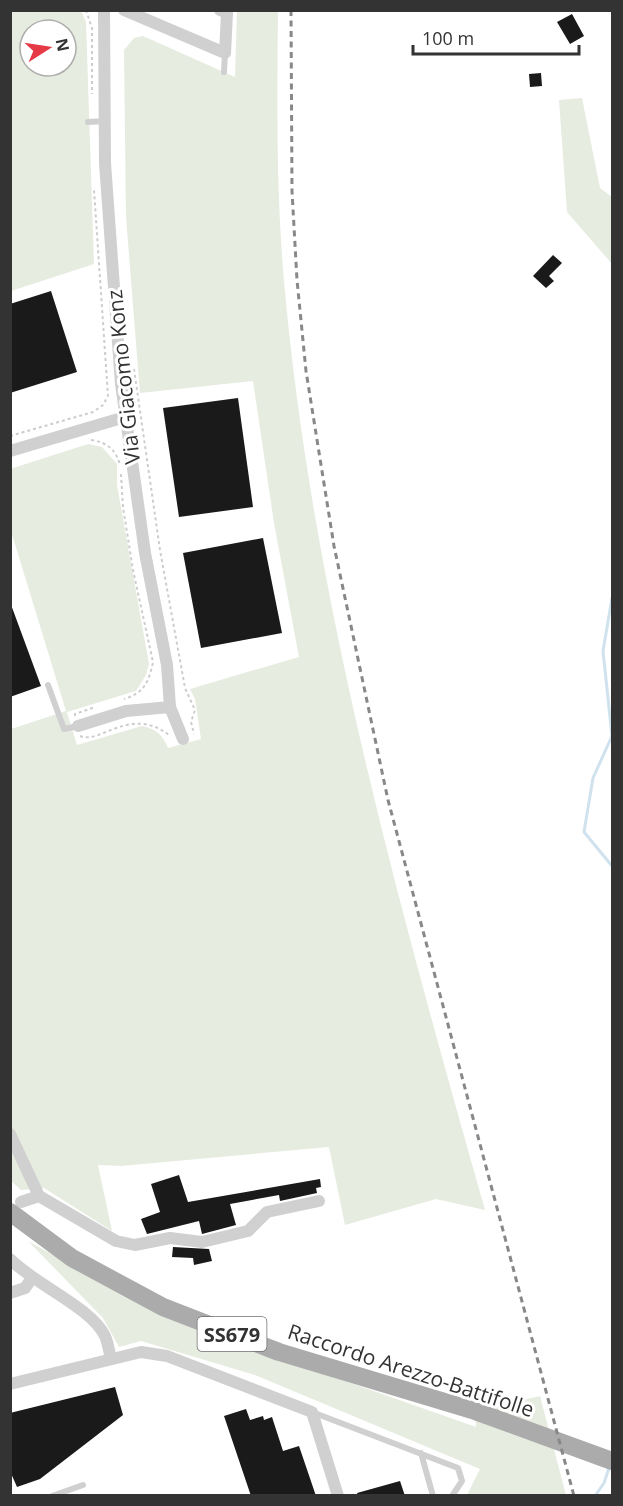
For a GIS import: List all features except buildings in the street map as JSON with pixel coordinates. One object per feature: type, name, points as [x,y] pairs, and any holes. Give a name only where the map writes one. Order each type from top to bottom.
[{"type":"main road","name":"Raccordo Arezzo-Battifolle","points":[[16,1207],[72,1258],[163,1307],[279,1352],[475,1411],[612,1461]]},
{"type":"street","name":"Via Giacomo Konz","points":[[104,10],[105,121],[112,282],[125,417],[145,553],[167,665],[170,707],[183,739]]},
{"type":"street","points":[[124,10],[225,53],[227,13],[221,11]]},
{"type":"street","points":[[10,451],[125,417]]},
{"type":"street","points":[[78,726],[126,711],[170,707]]},
{"type":"street","points":[[10,1134],[39,1196],[116,1241],[135,1245],[170,1238],[202,1242],[248,1231],[267,1212],[319,1201]]},
{"type":"street","points":[[16,1207],[39,1196]]},
{"type":"street","points":[[10,1259],[32,1278],[96,1323],[106,1338],[111,1359]]},
{"type":"street","points":[[10,1293],[25,1288],[32,1278]]},
{"type":"street","points":[[10,1384],[141,1352],[167,1356],[312,1412],[338,1496]]},
{"type":"lane","points":[[224,72],[225,53]]},
{"type":"lane","points":[[88,122],[105,121]]},
{"type":"lane","points":[[48,685],[64,729],[78,726]]},
{"type":"lane","points":[[312,1412],[458,1468],[462,1481],[452,1496]]},
{"type":"lane","points":[[421,1453],[433,1496]]},
{"type":"lane","points":[[52,1496],[82,1485]]},
{"type":"path","points":[[10,436],[93,412],[103,405],[108,396],[95,224]]},
{"type":"path","points":[[105,704],[75,714],[80,738],[137,722],[156,727],[169,735],[171,741],[195,736],[191,722],[195,710],[185,688],[160,550],[134,369]]},
{"type":"path","points":[[88,440],[104,444],[117,454],[133,570],[153,662],[150,678],[143,690],[115,701]]},
{"type":"shaded area","points":[[11,11],[81,11],[86,22],[94,264],[11,291]]},
{"type":"shaded area","points":[[237,11],[278,11],[281,247],[297,399],[315,517],[337,634],[391,866],[485,1210],[436,1199],[345,1225],[329,1147],[121,1166],[98,1165],[112,1231],[44,1188],[21,1190],[11,1181],[11,729],[66,711],[11,531],[10,469],[88,444],[102,447],[117,464],[117,485],[149,664],[146,675],[136,691],[67,712],[77,745],[142,726],[158,733],[168,748],[201,739],[195,699],[190,689],[299,657],[274,523],[253,381],[140,393],[126,217],[124,50],[134,38],[143,36],[235,77]]},
{"type":"shaded area","points":[[582,98],[600,188],[612,197],[612,264],[567,212],[559,100]]},
{"type":"shaded area","points":[[28,1241],[144,1306],[220,1337],[476,1427],[475,1411],[540,1396],[566,1495],[467,1495],[480,1469],[255,1375],[141,1341],[119,1347],[103,1318]]},
{"type":"waterway","points":[[612,598],[603,651],[612,736],[593,778],[584,832],[612,866]]},
{"type":"waterway","points":[[595,1496],[604,1483],[609,1468]]},
{"type":"railway","points":[[291,10],[292,191],[297,280],[306,371],[334,546],[388,800],[574,1496]]}]
